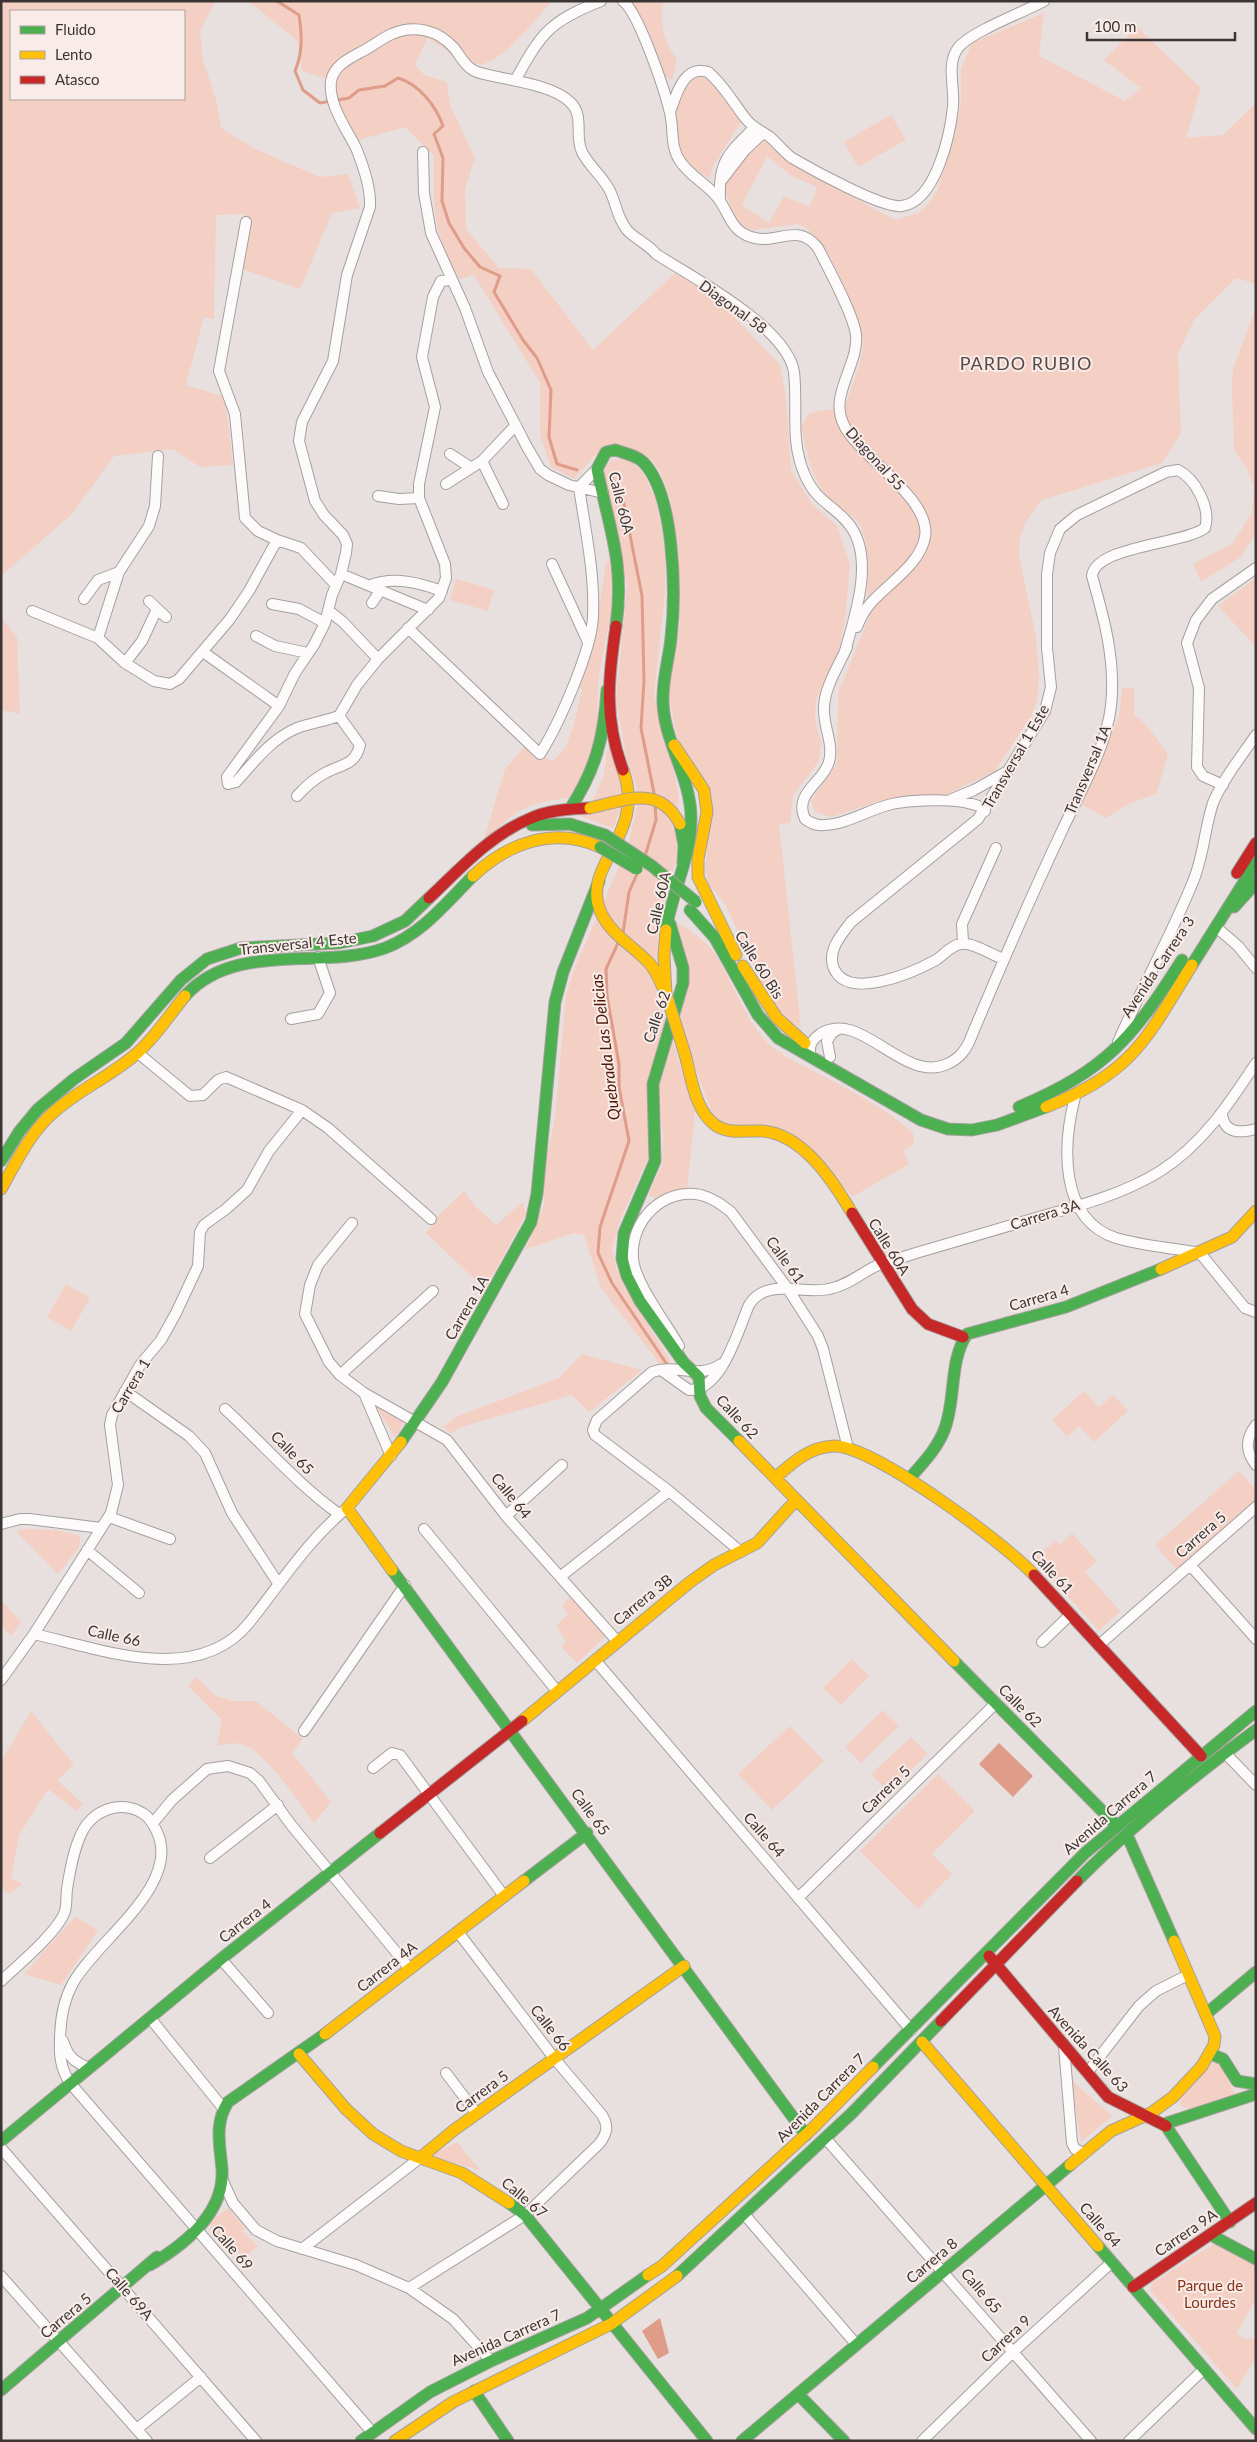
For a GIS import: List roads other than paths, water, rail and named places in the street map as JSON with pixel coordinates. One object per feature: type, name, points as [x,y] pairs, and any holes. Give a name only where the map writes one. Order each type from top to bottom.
[{"type":"street","points":[[516,79],[535,45],[550,27],[601,1]]},
{"type":"street","points":[[623,1],[632,13],[656,70],[670,112],[675,152],[678,159],[687,170],[720,200]]},
{"type":"street","points":[[670,112],[680,85],[690,74],[698,71],[708,72],[758,131],[770,137],[793,158],[865,195],[891,205],[912,204],[924,194],[934,178],[942,154],[953,109],[952,60],[958,48],[972,36],[1044,1]]},
{"type":"street","name":"Diagonal 58","points":[[341,574],[347,544],[343,535],[324,515],[315,501],[299,442],[302,422],[333,361],[347,275],[370,206],[370,196],[356,150],[336,108],[332,91],[333,74],[340,65],[391,34],[404,29],[418,28],[442,38],[452,46],[466,66],[474,71],[516,79],[570,101],[577,111],[582,151],[608,188],[617,216],[629,232],[649,245],[656,254],[713,290],[757,321],[771,334],[790,360],[794,381],[794,436],[804,474],[815,494],[848,523],[856,537],[861,590],[845,651]]},
{"type":"street","points":[[656,70],[666,82],[680,85]]},
{"type":"street","points":[[720,200],[721,181],[758,131]]},
{"type":"street","points":[[423,152],[422,172],[426,214],[451,280],[465,308],[488,372],[540,468],[548,475],[579,487],[602,493]]},
{"type":"street","name":"Diagonal 55","points":[[720,200],[733,226],[750,237],[769,239],[800,235],[813,242],[818,248],[856,334],[853,354],[840,398],[842,421],[854,440],[919,508],[926,527],[922,546],[916,556],[865,611],[845,651]]},
{"type":"street","points":[[246,222],[219,372],[235,414],[245,518],[258,531],[301,548],[335,584]]},
{"type":"street","points":[[428,610],[341,574],[335,584],[325,623],[295,673],[279,706],[227,777],[228,784],[236,782],[269,745],[280,737],[296,728],[339,716],[357,685],[378,659],[428,610],[439,598],[446,578],[445,564],[419,498],[419,484],[435,407],[422,357],[433,297],[441,281],[451,280]]},
{"type":"street","points":[[446,484],[482,461],[516,425]]},
{"type":"street","name":"Calle 60A","points":[[666,994],[664,958],[667,925],[691,830],[688,788],[664,714],[664,670],[671,640],[672,621],[668,526],[662,498],[654,478],[644,463],[633,456],[610,451],[602,458],[597,469],[616,548],[620,584],[607,690],[612,736],[628,785],[630,803],[624,828],[599,881],[597,904],[613,932],[650,964],[666,994],[707,1119],[718,1128],[726,1131],[769,1132],[779,1135],[799,1147],[832,1185],[904,1298],[920,1317],[938,1330],[963,1338]]},
{"type":"street","points":[[450,454],[470,467]]},
{"type":"street","points":[[98,638],[119,572],[149,526],[155,506],[158,456]]},
{"type":"street","points":[[482,461],[503,504]]},
{"type":"street","points":[[579,487],[597,469]]},
{"type":"street","name":"Transversal 1A","points":[[840,1029],[867,1038],[917,1066],[926,1068],[943,1065],[957,1058],[966,1049],[1003,960],[1093,763],[1110,718],[1112,694],[1110,647],[1092,576],[1093,570],[1098,563],[1134,549],[1201,531],[1206,523],[1205,508],[1190,478],[1178,470]]},
{"type":"street","name":"Transversal 1 Este","points":[[963,943],[925,966],[865,985],[852,983],[841,978],[833,966],[832,959],[836,944],[852,922],[978,819],[1042,717],[1050,698],[1047,574],[1050,553],[1060,529],[1077,515],[1166,472],[1178,470]]},
{"type":"street","points":[[408,628],[540,754],[573,685],[588,642],[593,618],[592,581],[579,487]]},
{"type":"street","points":[[378,496],[399,499],[419,498]]},
{"type":"street","points":[[32,611],[98,638],[125,663],[154,681],[170,684],[179,679],[230,619],[250,591],[277,540]]},
{"type":"street","points":[[552,564],[588,642]]},
{"type":"street","points":[[1223,785],[1203,776],[1197,767],[1199,688],[1187,643],[1196,620],[1212,599],[1256,568]]},
{"type":"street","points":[[84,599],[98,580],[119,572]]},
{"type":"street","points":[[372,603],[375,588],[381,581],[422,583],[442,591]]},
{"type":"street","points":[[150,601],[166,617]]},
{"type":"street","points":[[272,604],[299,609],[325,623]]},
{"type":"street","points":[[125,663],[142,642],[158,609]]},
{"type":"street","points":[[329,611],[343,622],[378,659]]},
{"type":"street","points":[[256,636],[275,646],[308,653]]},
{"type":"street","points":[[845,651],[824,700],[824,712],[830,743],[828,764],[807,791],[802,804],[803,814],[810,822],[822,826],[893,803],[946,801],[976,804],[984,811]]},
{"type":"street","points":[[202,652],[279,706]]},
{"type":"street","points":[[570,809],[588,782],[601,750],[607,690]]},
{"type":"street","points":[[297,796],[307,785],[326,772],[350,764],[358,754],[360,745],[339,716]]},
{"type":"street","points":[[1113,1053],[1150,971],[1173,930],[1199,867],[1214,803],[1223,785],[1256,736]]},
{"type":"street","points":[[674,745],[704,790],[707,812],[698,859],[698,877],[736,955]]},
{"type":"street","points":[[946,801],[968,793],[1008,771]]},
{"type":"street","points":[[494,842],[512,826],[528,819],[570,809],[590,808],[624,798],[645,797],[665,806],[680,824],[683,837],[683,863]]},
{"type":"street","name":"Calle 60 Bis","points":[[494,842],[520,829],[546,823],[582,826],[606,836],[652,866],[693,906],[736,955],[775,1018],[795,1037],[942,1120],[966,1122],[1007,1112]]},
{"type":"street","name":"Calle 60 Bis","points":[[508,849],[532,840],[555,836],[580,839],[600,847],[650,877],[693,906],[715,938],[758,1015],[778,1038],[812,1059],[941,1128],[964,1131],[994,1126],[1018,1118]]},
{"type":"street","name":"Transversal 4 Este","points":[[1,1161],[18,1131],[37,1108],[68,1083],[124,1045],[141,1028],[179,980],[196,966],[233,950],[345,942],[390,930],[405,921],[494,842]]},
{"type":"street","name":"Avenida Carrera 3","points":[[1007,1112],[1047,1095],[1076,1079],[1113,1053],[1153,1006],[1256,843]]},
{"type":"street","points":[[996,848],[962,924],[963,943],[1003,960]]},
{"type":"street","name":"Transversal 4 Este","points":[[1,1189],[32,1136],[48,1116],[138,1053],[179,1002],[210,975],[253,962],[374,951],[400,942],[423,926],[489,862],[508,849]]},
{"type":"street","name":"Avenida Carrera 3","points":[[1018,1118],[1075,1097],[1115,1071],[1140,1046],[1256,863]]},
{"type":"street","name":"Carrera 1A","points":[[189,1658],[217,1647],[238,1634],[248,1624],[278,1582],[319,1533],[343,1511],[391,1456],[447,1374],[511,1261],[531,1222],[537,1194],[555,1002],[563,972],[599,881]]},
{"type":"street","points":[[1256,883],[1216,927],[1238,946],[1256,968]]},
{"type":"street","points":[[633,951],[651,949],[660,939],[667,925]]},
{"type":"street","name":"Calle 62","points":[[667,925],[681,960],[684,983],[656,1070],[654,1101],[655,1161],[624,1232],[622,1258],[627,1276],[640,1301],[684,1364],[699,1377],[700,1396],[706,1408],[1116,1825]]},
{"type":"street","points":[[291,1019],[318,1014],[330,994],[318,957]]},
{"type":"street","points":[[795,1037],[810,1038],[828,1030],[840,1029]]},
{"type":"street","points":[[830,1057],[827,1041],[832,1033],[840,1029]]},
{"type":"street","points":[[812,1059],[810,1046],[818,1035]]},
{"type":"street","points":[[138,1053],[190,1096],[203,1095],[218,1080],[226,1077],[302,1110],[328,1128],[431,1219]]},
{"type":"street","name":"Carrera 3A","points":[[700,1388],[712,1382],[724,1362],[754,1298],[766,1290],[816,1291],[830,1289],[851,1281],[882,1263],[1079,1206],[1159,1172],[1183,1153],[1222,1115],[1256,1063]]},
{"type":"street","points":[[1075,1097],[1068,1130],[1066,1163],[1079,1206],[1097,1227],[1116,1238],[1200,1253],[1245,1308],[1254,1312]]},
{"type":"street","name":"Carrera 1","points":[[1,1680],[34,1634],[109,1517],[115,1504],[118,1484],[111,1420],[116,1406],[140,1365],[161,1340],[176,1313],[198,1266],[200,1232],[204,1225],[247,1190],[269,1151],[302,1110]]},
{"type":"street","points":[[1222,1115],[1223,1122],[1230,1130],[1236,1132],[1256,1129]]},
{"type":"street","name":"Calle 61","points":[[684,1364],[681,1350],[640,1280],[632,1258],[636,1234],[648,1212],[655,1204],[679,1196],[699,1195],[720,1203],[731,1212],[808,1320],[823,1350],[848,1448]]},
{"type":"street","name":"Carrera 4","points":[[963,1338],[972,1332],[1074,1304],[1200,1253],[1232,1237],[1256,1211]]},
{"type":"street","name":"Calle 64","points":[[352,1222],[318,1264],[310,1285],[305,1314],[329,1362],[340,1375],[364,1394],[416,1421],[447,1440],[506,1516],[617,1641]]},
{"type":"street","points":[[340,1375],[433,1291]]},
{"type":"street","points":[[909,1479],[931,1452],[945,1429],[952,1400],[959,1349],[963,1338]]},
{"type":"street","points":[[724,1362],[709,1371],[661,1370],[652,1372],[597,1420],[593,1430],[595,1435],[669,1491],[741,1552]]},
{"type":"street","points":[[661,1370],[689,1390],[700,1388]]},
{"type":"street","points":[[125,1391],[189,1436],[205,1453],[232,1513],[278,1582]]},
{"type":"street","name":"Calle 64","points":[[364,1394],[391,1456]]},
{"type":"street","name":"Calle 65","points":[[225,1409],[278,1458],[309,1492],[343,1511],[405,1585],[512,1729],[806,2135]]},
{"type":"street","points":[[1256,1425],[1248,1439],[1248,1452],[1256,1465]]},
{"type":"street","name":"Calle 61","points":[[775,1478],[794,1460],[806,1453],[832,1446],[848,1448],[909,1479],[969,1520],[1021,1560],[1201,1756]]},
{"type":"street","points":[[506,1516],[562,1464]]},
{"type":"street","points":[[560,1577],[669,1491]]},
{"type":"street","name":"Carrera 3B","points":[[512,1729],[704,1571],[741,1552],[764,1536],[796,1500]]},
{"type":"street","name":"Carrera 5","points":[[1100,1645],[1256,1507]]},
{"type":"street","points":[[109,1517],[170,1539]]},
{"type":"street","points":[[1,1524],[20,1519],[30,1519],[101,1528]]},
{"type":"street","points":[[424,1530],[557,1691]]},
{"type":"street","points":[[87,1550],[139,1593]]},
{"type":"street","points":[[1190,1565],[1256,1639]]},
{"type":"street","points":[[304,1732],[405,1585]]},
{"type":"street","points":[[1042,1642],[1071,1614]]},
{"type":"street","name":"Calle 66","points":[[34,1634],[155,1660],[189,1658]]},
{"type":"street","name":"Calle 64","points":[[595,1660],[911,2030]]},
{"type":"street","name":"Carrera 5","points":[[798,1898],[996,1703]]},
{"type":"street","name":"Avenida Carrera 7","points":[[361,2441],[430,2392],[600,2310],[676,2254],[806,2135],[1069,1868],[1116,1825],[1256,1712]]},
{"type":"street","name":"Carrera 4","points":[[1,2141],[221,1959],[512,1729]]},
{"type":"street","name":"Avenida Carrera 7","points":[[395,2441],[434,2413],[474,2391],[611,2324],[670,2282],[826,2139],[1084,1874],[1127,1835],[1225,1753],[1256,1730]]},
{"type":"street","points":[[373,1768],[389,1755],[398,1753],[504,1896]]},
{"type":"street","points":[[1225,1753],[1256,1786]]},
{"type":"street","points":[[1,1981],[48,1935],[64,1913],[67,1887],[80,1839],[92,1818],[108,1809],[120,1806],[133,1808],[144,1814],[153,1823],[172,1800],[207,1769],[228,1766],[250,1773],[260,1781],[330,1872],[410,1969]]},
{"type":"street","points":[[210,1858],[278,1805]]},
{"type":"street","name":"Calle 69","points":[[153,1823],[162,1845],[162,1862],[148,1892],[73,1982],[64,2003],[60,2030],[61,2064],[70,2084],[372,2432]]},
{"type":"street","name":"Carrera 4A","points":[[223,2108],[228,2102],[299,2054],[587,1833]]},
{"type":"street","points":[[1127,1835],[1206,2014],[1216,2042],[1211,2054],[1177,2094],[1147,2115]]},
{"type":"street","name":"Calle 66","points":[[458,1932],[554,2058],[606,2121],[607,2132],[599,2144],[525,2215]]},
{"type":"street","name":"Avenida Calle 63","points":[[986,1953],[1087,2073],[1115,2103],[1147,2115],[1164,2124],[1176,2138],[1230,2222]]},
{"type":"street","points":[[221,1959],[268,2013]]},
{"type":"street","name":"Carrera 5","points":[[302,2249],[477,2114],[684,1966]]},
{"type":"street","points":[[1206,2014],[1256,1972]]},
{"type":"street","points":[[1087,2073],[1139,2006],[1156,1991],[1188,1975]]},
{"type":"street","points":[[150,2018],[223,2108]]},
{"type":"street","points":[[60,2030],[69,2056],[74,2062],[90,2068]]},
{"type":"street","name":"Calle 64","points":[[922,2042],[1256,2429]]},
{"type":"street","points":[[1064,2046],[1072,2143],[1076,2149],[1084,2153]]},
{"type":"street","name":"Calle 67","points":[[299,2054],[340,2103],[366,2128],[388,2144],[476,2180],[525,2215],[707,2441]]},
{"type":"street","points":[[1211,2054],[1223,2058],[1237,2081],[1256,2084]]},
{"type":"street","points":[[446,2073],[477,2114]]},
{"type":"street","points":[[1177,2094],[1178,2105],[1181,2110],[1191,2114]]},
{"type":"street","points":[[1164,2124],[1256,2094]]},
{"type":"street","name":"Carrera 5","points":[[1,2390],[150,2265],[176,2238],[196,2228],[210,2213],[217,2201],[222,2180],[218,2131],[219,2117],[223,2108]]},
{"type":"street","name":"Carrera 8","points":[[742,2441],[1084,2153],[1118,2126],[1147,2115]]},
{"type":"street","name":"Calle 65","points":[[826,2139],[944,2271],[1091,2441]]},
{"type":"street","name":"Calle 69A","points":[[1,2148],[256,2441]]},
{"type":"street","points":[[222,2180],[232,2203],[256,2230],[266,2236],[302,2249],[370,2271],[409,2288],[453,2319],[491,2361]]},
{"type":"street","name":"Carrera 9A","points":[[1133,2287],[1256,2203]]},
{"type":"street","points":[[744,2214],[856,2344]]},
{"type":"street","points":[[409,2288],[525,2215]]},
{"type":"street","points":[[1211,2235],[1256,2259]]},
{"type":"street","name":"Carrera 9","points":[[922,2441],[1013,2352],[1112,2262]]},
{"type":"street","points":[[1,2276],[147,2441]]},
{"type":"street","points":[[1129,2441],[1204,2369]]},
{"type":"street","points":[[137,2429],[201,2377]]},
{"type":"street","points":[[474,2391],[508,2441]]},
{"type":"street","points":[[798,2394],[844,2441]]},
{"type":"waterway","name":"Quebrada Las Delicias","points":[[277,1],[299,15],[301,43],[295,71],[303,90],[320,103],[349,98],[359,90],[385,86],[398,78],[413,85],[420,91],[436,111],[443,126],[434,134],[443,158],[442,201],[449,223],[464,248],[480,267],[500,276],[494,292],[523,340],[537,358],[551,390],[549,437],[557,464],[577,470]]},
{"type":"waterway","name":"Quebrada Las Delicias","points":[[611,476],[622,494],[642,596],[644,681],[641,728],[654,793]]},
{"type":"waterway","name":"Quebrada Las Delicias","points":[[645,856],[656,820],[655,805]]},
{"type":"waterway","name":"Quebrada Las Delicias","points":[[623,933],[629,892],[637,874]]},
{"type":"waterway","name":"Quebrada Las Delicias","points":[[618,943],[606,969],[607,996],[619,1064],[619,1087],[629,1141],[600,1227],[598,1253],[612,1283],[668,1366]]},
{"type":"district","name":"PARDO RUBIO","points":[[1026,364]]},
{"type":"park label","name":"Parque de Lourdes","points":[[1210,2294]]}]
